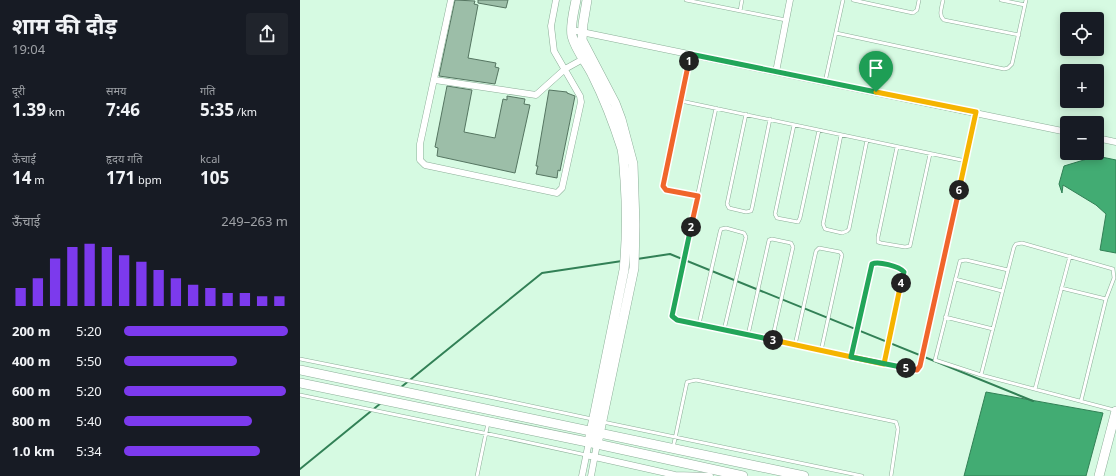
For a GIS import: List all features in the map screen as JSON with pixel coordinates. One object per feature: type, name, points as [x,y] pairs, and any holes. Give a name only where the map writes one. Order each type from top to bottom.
[{"type":"street","points":[[451,0],[420,144],[419,157],[422,163],[425,165],[557,193],[562,188],[581,102],[580,96],[556,55],[554,48],[551,26],[556,0]]},
{"type":"street","points":[[576,0],[572,30],[577,48],[604,99],[622,151],[629,260]]},
{"type":"street","points":[[587,0],[582,32],[584,44],[618,109],[633,164],[635,225],[593,443],[594,457],[590,476]]},
{"type":"street","points":[[776,72],[790,0]]},
{"type":"street","points":[[572,30],[1060,130]]},
{"type":"street","points":[[435,80],[536,95],[565,70],[583,60]]},
{"type":"street","points":[[1104,139],[1116,142]]},
{"type":"street","points":[[300,370],[804,476]]},
{"type":"street","points":[[300,383],[593,443],[743,476]]},
{"type":"street","points":[[1099,476],[1116,411]]},
{"type":"street","points":[[582,476],[586,455],[593,443]]},
{"type":"street","points":[[586,455],[676,475],[710,476]]},
{"type":"lane","points":[[686,0],[786,20]]},
{"type":"lane","points":[[740,11],[742,0]]},
{"type":"lane","points":[[825,82],[843,0]]},
{"type":"lane","points":[[853,0],[913,13],[917,10],[919,0]]},
{"type":"lane","points":[[943,0],[940,16],[944,20],[1019,35]]},
{"type":"lane","points":[[1001,0],[1025,5]]},
{"type":"lane","points":[[836,33],[1004,69],[1008,68],[1012,64],[1026,0]]},
{"type":"lane","points":[[690,54],[663,186],[666,190],[698,196]]},
{"type":"lane","points":[[681,101],[966,161]]},
{"type":"lane","points":[[716,108],[672,316],[677,320],[914,370],[920,366],[976,112]]},
{"type":"lane","points":[[746,114],[727,204],[729,208],[746,212],[749,212],[752,208],[770,120]]},
{"type":"lane","points":[[794,125],[775,214],[777,218],[795,222],[798,222],[800,218],[818,130]]},
{"type":"lane","points":[[842,135],[823,224],[825,229],[846,232],[849,229],[867,140]]},
{"type":"lane","points":[[897,147],[878,237],[878,242],[881,243],[905,247],[910,246],[930,154]]},
{"type":"lane","points":[[699,324],[720,232],[721,229],[726,228],[742,232],[746,237],[724,330]]},
{"type":"lane","points":[[748,335],[769,240],[772,239],[791,243],[793,247],[772,340]]},
{"type":"lane","points":[[981,375],[1014,247],[1019,243],[1070,256],[1113,269],[1114,278],[1106,299],[1081,401]]},
{"type":"lane","points":[[795,345],[816,251],[819,248],[840,252],[842,255],[821,350]]},
{"type":"lane","points":[[1034,389],[1070,256]]},
{"type":"lane","points":[[1008,270],[963,260],[959,263],[935,360],[981,375],[1116,411]]},
{"type":"lane","points":[[851,357],[870,267],[874,263],[877,263],[900,268],[904,272],[884,364]]},
{"type":"lane","points":[[955,279],[1002,291]]},
{"type":"lane","points":[[1061,288],[1106,299]]},
{"type":"lane","points":[[945,317],[992,329]]},
{"type":"lane","points":[[300,358],[862,476]]},
{"type":"lane","points":[[673,448],[687,382],[696,380],[896,422],[898,429],[891,476]]},
{"type":"lane","points":[[300,396],[486,433],[586,455]]},
{"type":"lane","points":[[477,476],[488,422]]},
{"type":"shaded area","points":[[1104,157],[1116,160],[1116,253],[1100,250],[1106,214],[1096,205],[1063,185],[1062,193],[1059,184],[1064,166],[1084,160],[1104,160]]},
{"type":"shaded area","points":[[986,392],[1103,413],[1086,476],[964,476]]},
{"type":"building","points":[[455,0],[475,1],[474,4],[478,5],[468,58],[496,63],[495,67],[499,68],[495,84],[439,76]]},
{"type":"building","points":[[478,0],[508,0],[506,8],[478,3]]},
{"type":"building","points":[[447,86],[472,90],[464,132],[495,138],[503,99],[507,100],[507,96],[525,99],[524,104],[530,105],[515,173],[437,156],[438,148],[435,147]]},
{"type":"building","points":[[549,90],[567,92],[575,96],[560,171],[558,170],[557,178],[536,174],[538,166],[536,166]]},
{"type":"waterway","points":[[637,259],[670,254],[1033,401]]},
{"type":"waterway","points":[[400,388],[542,273],[622,261]]},
{"type":"waterway","points":[[300,469],[381,403]]},
{"type":"route","points":[[876,92],[690,54],[663,183],[663,188],[666,190],[698,196],[672,313],[674,318],[677,320],[821,350],[884,364],[904,272],[900,268],[877,263],[872,264],[870,267],[851,357],[884,364],[914,370],[919,368],[976,112],[876,92]]}]
